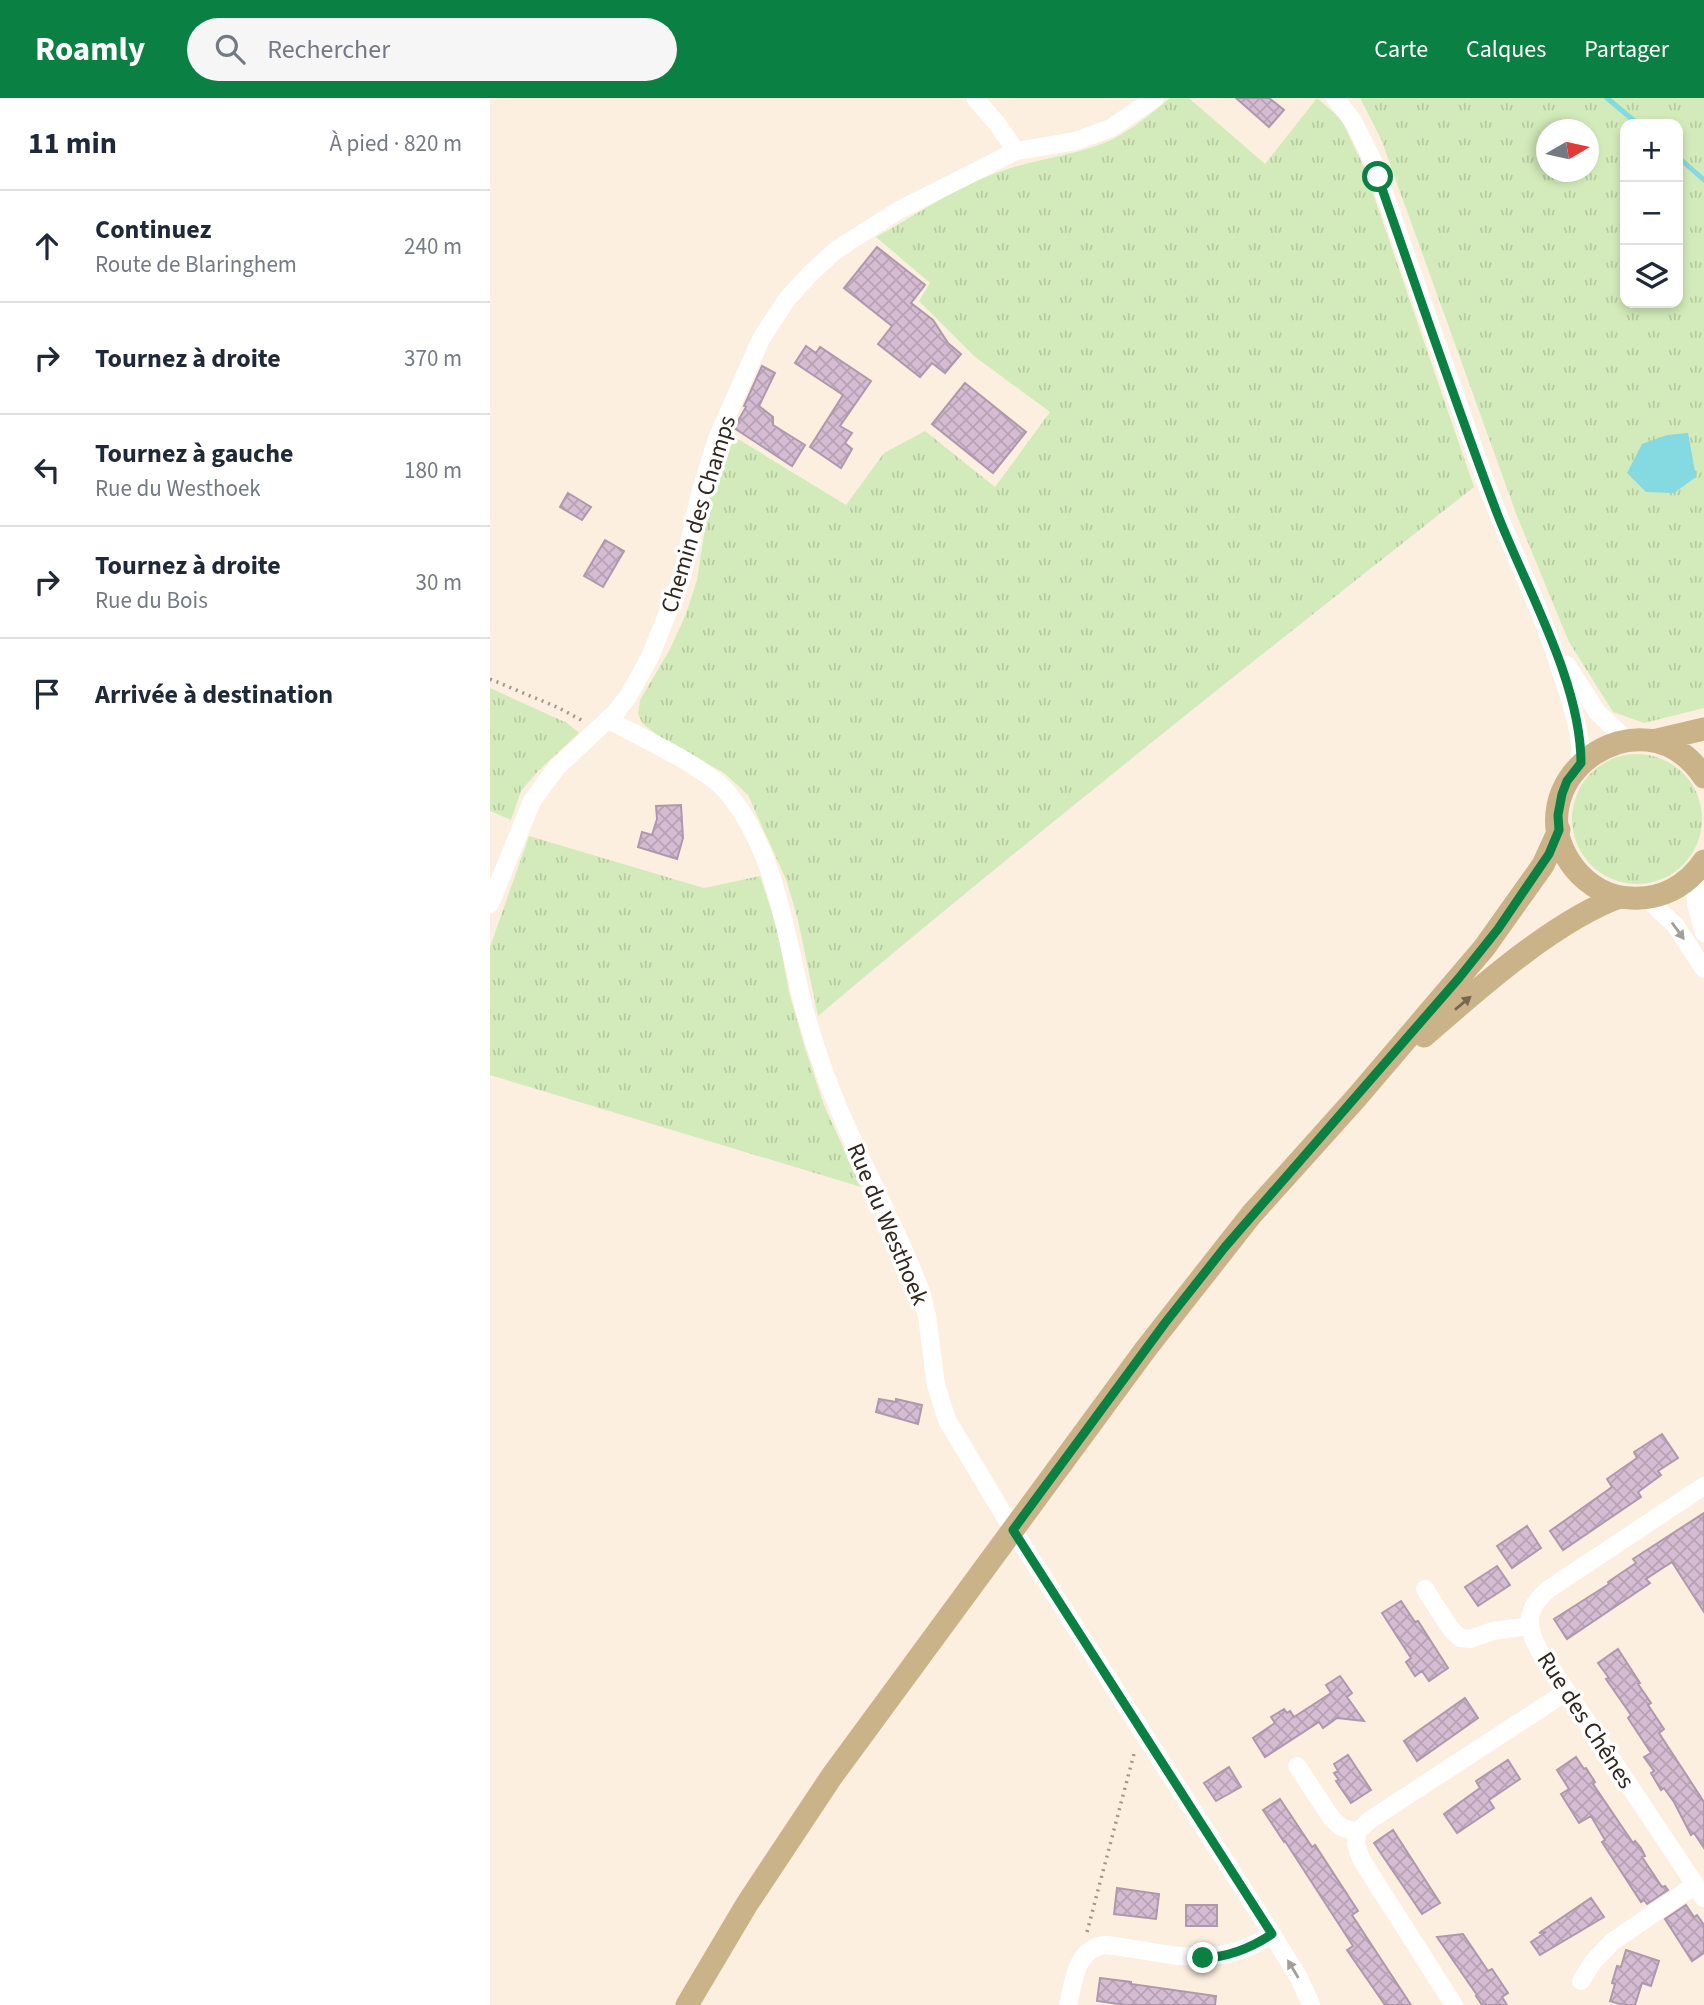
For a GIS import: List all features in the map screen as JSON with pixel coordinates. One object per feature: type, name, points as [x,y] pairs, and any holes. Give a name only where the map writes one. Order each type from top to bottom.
[{"type":"main road","points":[[1653,741],[1704,729]]},
{"type":"main road","points":[[1699,868],[1669,892],[1646,898],[1620,897],[1601,890],[1579,873],[1564,850],[1558,815],[1567,781],[1581,763],[1599,750],[1627,740],[1653,741],[1666,745],[1683,755],[1704,777]]},
{"type":"main road","points":[[687,2005],[741,1913],[815,1802],[1013,1530],[1205,1272],[1277,1185],[1459,978],[1498,929],[1543,865],[1559,830]]},
{"type":"main road","points":[[1357,1097],[1438,1024],[1514,962],[1584,914],[1620,897]]},
{"type":"street","points":[[975,98],[1016,151]]},
{"type":"street","name":"Chemin des Champs","points":[[490,904],[532,801],[557,767],[609,720],[637,682],[660,635],[682,577],[699,497],[716,441],[758,347],[779,310],[811,273],[852,239],[908,205],[1016,151],[1076,141],[1100,133],[1128,118],[1155,98]]},
{"type":"street","points":[[1335,98],[1360,132],[1373,161],[1487,486],[1549,634],[1577,726],[1581,763]]},
{"type":"street","points":[[1549,634],[1590,702],[1605,721],[1627,740]]},
{"type":"street","name":"Rue du Westhoek","points":[[609,720],[710,776],[728,793],[752,832],[777,894],[806,1015],[825,1076],[921,1292],[929,1323],[934,1373],[943,1410],[1013,1530],[1272,1934],[1299,1978],[1311,2005]]},
{"type":"street","points":[[1699,868],[1696,904],[1704,933]]},
{"type":"street","points":[[1646,898],[1669,918],[1704,969]]},
{"type":"street","name":"Rue des Chênes","points":[[1700,1892],[1539,1650],[1530,1626],[1531,1611],[1543,1594],[1704,1486]]},
{"type":"street","points":[[1425,1589],[1450,1628],[1460,1638],[1470,1639],[1493,1631],[1530,1626]]},
{"type":"street","points":[[1454,2005],[1361,1859],[1356,1844],[1357,1832],[1370,1820],[1566,1692]]},
{"type":"street","points":[[1297,1766],[1332,1819],[1341,1827],[1357,1832]]},
{"type":"street","points":[[1581,1981],[1612,1942],[1700,1892]]},
{"type":"street","points":[[1068,2005],[1079,1964],[1087,1951],[1096,1947],[1106,1945],[1193,1958],[1213,1958],[1244,1950],[1272,1934]]},
{"type":"path","points":[[490,679],[577,717],[594,733]]},
{"type":"path","points":[[1087,1951],[1087,1927],[1133,1755],[1139,1746],[1148,1740]]},
{"type":"green space","points":[[1170,98],[1189,98],[1265,164],[1317,98],[1341,119],[1364,167],[1474,487],[1062,815],[818,1016],[798,920],[787,882],[748,795],[724,773],[661,738],[643,724],[638,714],[640,700],[669,651],[686,614],[697,580],[714,469],[725,431],[846,505],[884,453],[925,431],[995,487],[1050,412],[974,356],[919,301],[930,283],[876,237],[983,178],[1113,139]]},
{"type":"green space","points":[[1360,98],[1704,98],[1704,708],[1644,723],[1613,712],[1569,642],[1517,516],[1381,139]]},
{"type":"green space","points":[[490,688],[567,723],[579,733],[538,771],[521,791],[511,820],[490,811]]},
{"type":"green space","points":[[1637,754],[1662,759],[1683,773],[1697,794],[1702,819],[1697,844],[1683,865],[1662,879],[1637,884],[1612,879],[1591,865],[1577,844],[1572,819],[1577,794],[1591,773],[1612,759]]},
{"type":"green space","points":[[529,836],[704,888],[760,876],[777,928],[789,992],[804,1045],[824,1105],[861,1187],[490,1075],[490,947]]},
{"type":"water","points":[[1688,433],[1696,477],[1674,493],[1646,492],[1627,473],[1642,444],[1667,435]]},
{"type":"building","points":[[1236,98],[1269,98],[1284,110],[1269,127]]},
{"type":"building","points":[[877,247],[925,285],[911,303],[933,320],[948,343],[961,354],[945,373],[932,363],[920,377],[878,344],[892,326],[844,288]]},
{"type":"building","points":[[806,346],[816,353],[820,347],[871,381],[840,426],[852,433],[845,443],[852,449],[841,468],[810,447],[843,395],[795,363]]},
{"type":"building","points":[[762,366],[775,373],[759,406],[773,417],[773,425],[805,445],[792,466],[734,428],[746,407],[744,406]]},
{"type":"building","points":[[965,383],[1026,432],[993,473],[932,424]]},
{"type":"building","points":[[568,493],[591,507],[582,520],[560,507]]},
{"type":"building","points":[[605,540],[624,551],[603,587],[584,576]]},
{"type":"building","points":[[681,805],[683,838],[677,859],[638,847],[642,832],[652,835],[657,819],[656,806]]},
{"type":"building","points":[[879,1399],[896,1402],[896,1399],[922,1405],[918,1424],[876,1412]]},
{"type":"building","points":[[1662,1434],[1678,1458],[1658,1471],[1661,1475],[1638,1492],[1641,1497],[1563,1550],[1550,1531],[1612,1487],[1607,1479],[1637,1458],[1634,1452]]},
{"type":"building","points":[[1704,1513],[1704,1612],[1672,1562],[1646,1579],[1650,1583],[1567,1639],[1554,1619],[1609,1584],[1608,1582],[1636,1563],[1633,1559]]},
{"type":"building","points":[[1527,1526],[1541,1548],[1512,1568],[1497,1546]]},
{"type":"building","points":[[1497,1566],[1510,1585],[1478,1606],[1465,1587]]},
{"type":"building","points":[[1401,1601],[1415,1622],[1418,1621],[1448,1668],[1429,1681],[1422,1671],[1415,1676],[1406,1662],[1411,1658],[1382,1613]]},
{"type":"building","points":[[1618,1649],[1640,1683],[1638,1684],[1651,1703],[1648,1705],[1664,1729],[1659,1733],[1704,1802],[1704,1848],[1694,1833],[1691,1835],[1674,1802],[1664,1788],[1661,1790],[1651,1773],[1654,1771],[1644,1757],[1651,1753],[1598,1663]]},
{"type":"building","points":[[1340,1676],[1352,1693],[1347,1697],[1364,1721],[1337,1718],[1323,1728],[1319,1722],[1265,1757],[1253,1738],[1275,1723],[1271,1717],[1284,1709],[1287,1713],[1290,1711],[1294,1717],[1331,1693],[1326,1685]]},
{"type":"building","points":[[1465,1698],[1478,1718],[1417,1761],[1404,1741]]},
{"type":"building","points":[[1348,1755],[1371,1790],[1351,1803],[1336,1781],[1339,1780],[1334,1773],[1338,1771],[1334,1764]]},
{"type":"building","points":[[1576,1757],[1584,1769],[1586,1768],[1595,1782],[1593,1784],[1633,1843],[1635,1841],[1641,1848],[1645,1856],[1642,1857],[1662,1887],[1665,1886],[1668,1890],[1647,1904],[1644,1900],[1641,1902],[1602,1842],[1605,1840],[1591,1816],[1579,1823],[1561,1794],[1569,1789],[1557,1770]]},
{"type":"building","points":[[1508,1760],[1520,1779],[1489,1800],[1494,1808],[1457,1833],[1444,1814],[1480,1788],[1476,1781]]},
{"type":"building","points":[[1229,1767],[1241,1787],[1216,1801],[1204,1783]]},
{"type":"building","points":[[1280,1799],[1312,1847],[1315,1845],[1358,1911],[1352,1915],[1411,2005],[1385,2005],[1347,1950],[1353,1946],[1263,1810]]},
{"type":"building","points":[[1393,1830],[1440,1903],[1422,1914],[1374,1843]]},
{"type":"building","points":[[1117,1888],[1159,1894],[1156,1919],[1114,1914]]},
{"type":"building","points":[[1591,1898],[1604,1917],[1540,1955],[1531,1942],[1546,1932],[1539,1933]]},
{"type":"building","points":[[1186,1905],[1217,1905],[1217,1926],[1186,1926]]},
{"type":"building","points":[[1686,1905],[1704,1925],[1704,1953],[1692,1961],[1665,1919]]},
{"type":"building","points":[[1463,1934],[1488,1971],[1492,1969],[1508,1993],[1502,1997],[1507,2005],[1482,2005],[1437,1937]]},
{"type":"building","points":[[1626,1950],[1659,1961],[1651,1986],[1642,1983],[1635,2005],[1610,2001],[1617,1966],[1621,1967]]},
{"type":"building","points":[[1100,1978],[1216,1996],[1215,2005],[1126,2005],[1097,2001]]},
{"type":"waterway","points":[[1607,98],[1632,119]]},
{"type":"waterway","points":[[1683,161],[1704,180]]},
{"type":"route","points":[[1203,1958],[1244,1950],[1272,1934],[1013,1530],[1165,1323],[1225,1247],[1357,1097],[1498,929],[1549,854],[1559,830],[1558,815],[1562,794],[1567,781],[1581,763],[1577,726],[1549,634],[1487,486],[1378,177]]}]
